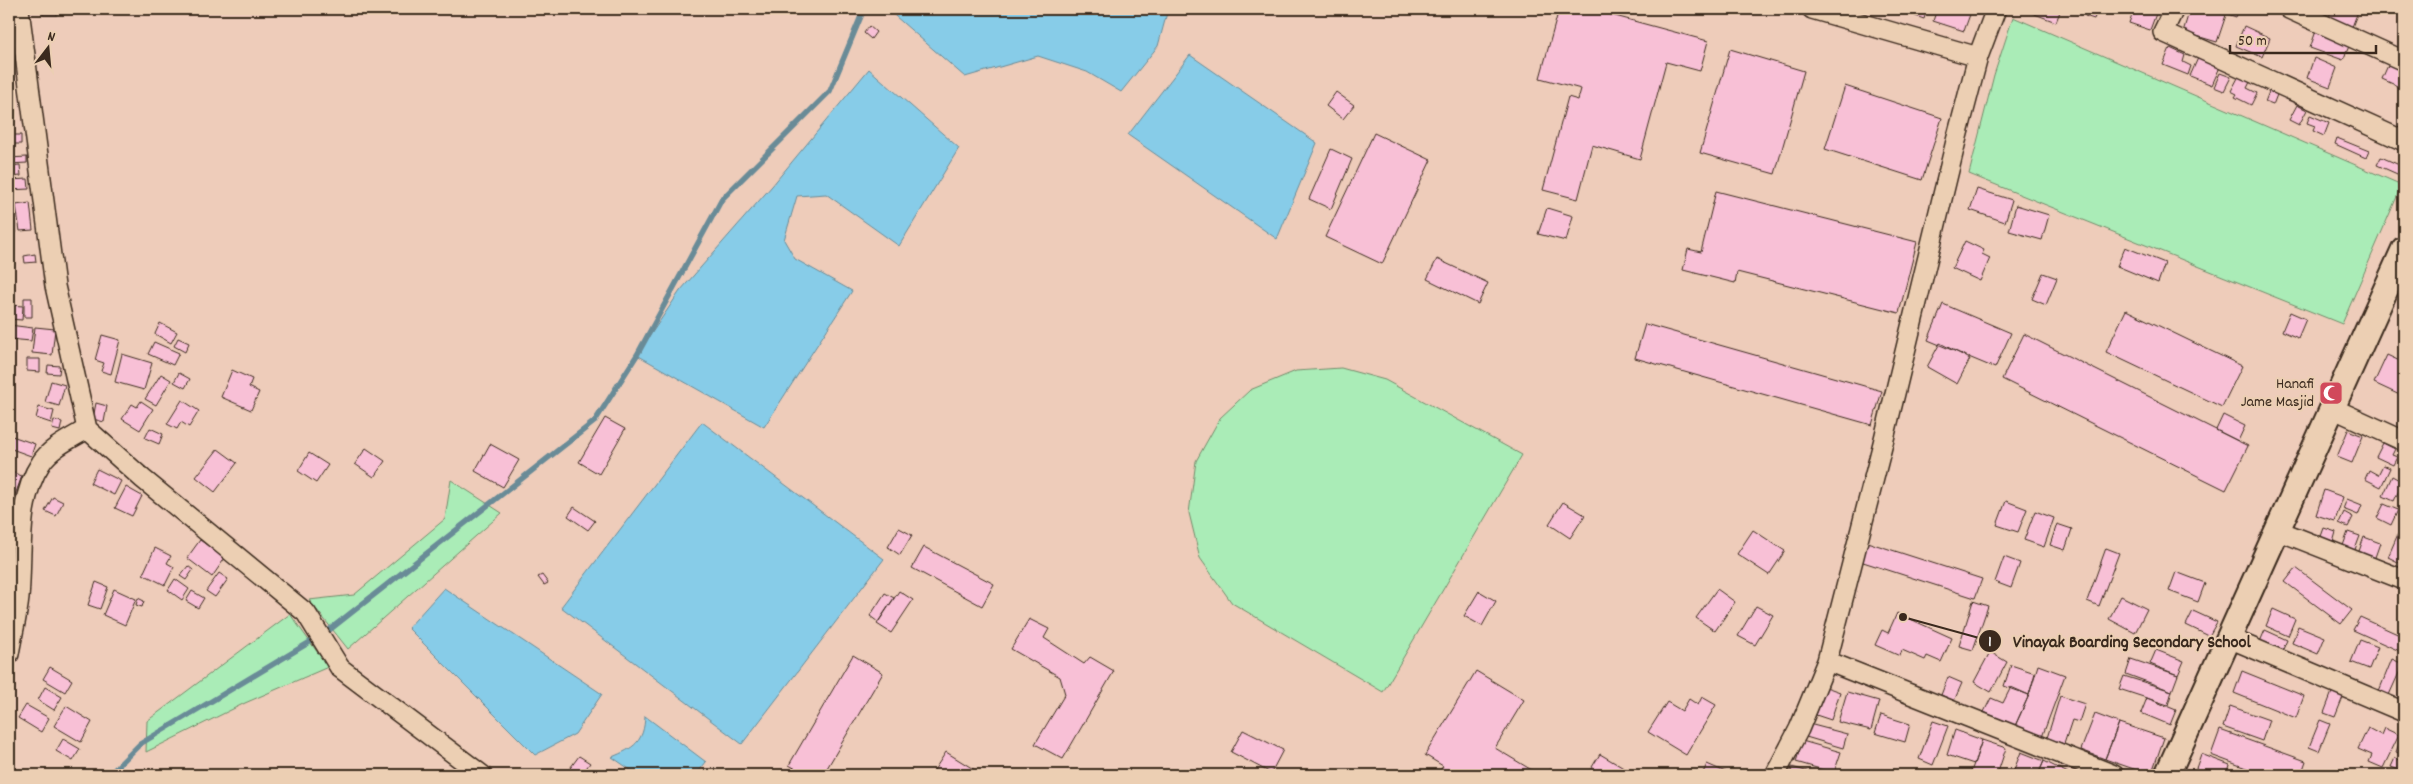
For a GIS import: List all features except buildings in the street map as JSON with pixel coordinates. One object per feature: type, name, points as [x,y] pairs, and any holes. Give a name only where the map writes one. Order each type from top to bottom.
[{"type":"main road","points":[[2167,775],[2404,249]]},
{"type":"street","points":[[19,9],[55,286],[87,429],[143,479],[306,613],[340,668],[482,775]]},
{"type":"street","points":[[1812,9],[1978,57]]},
{"type":"street","points":[[1775,775],[1799,729],[1827,661],[1978,57],[1996,9]]},
{"type":"street","points":[[2174,9],[2163,32],[2404,141]]},
{"type":"street","points":[[2290,9],[2404,61]]},
{"type":"street","points":[[2332,408],[2404,441]]},
{"type":"street","points":[[9,654],[19,599],[25,511],[31,480],[42,461],[60,445],[87,429]]},
{"type":"street","points":[[2278,530],[2404,580]]},
{"type":"street","points":[[2228,638],[2404,712]]},
{"type":"street","points":[[1827,661],[2114,775]]},
{"type":"green space","points":[[2013,17],[2402,185],[2342,324],[1969,174],[1994,75]]},
{"type":"green space","points":[[1341,368],[1385,380],[1522,455],[1383,692],[1232,603],[1200,558],[1189,513],[1196,461],[1220,418],[1250,390],[1296,371]]},
{"type":"green space","points":[[451,480],[502,513],[348,649],[309,600],[354,595],[445,519]]},
{"type":"green space","points":[[290,614],[328,667],[245,703],[146,752],[147,721]]},
{"type":"water","points":[[887,9],[1168,9],[1158,46],[1121,92],[1087,72],[1038,56],[965,77]]},
{"type":"water","points":[[1190,55],[1317,143],[1277,239],[1128,135]]},
{"type":"water","points":[[869,69],[959,148],[899,246],[826,194],[797,196],[784,240],[795,259],[852,291],[764,427],[637,355],[680,291],[772,186]]},
{"type":"water","points":[[702,422],[884,559],[742,744],[561,607]]},
{"type":"water","points":[[444,588],[602,694],[575,734],[535,755],[408,628]]},
{"type":"water","points":[[645,716],[706,762],[696,775],[638,775],[612,757],[636,743],[643,732]]},
{"type":"waterway","points":[[328,631],[595,421],[637,355],[722,199],[830,91],[864,9]]},
{"type":"waterway","points":[[109,775],[140,744],[315,639]]},
{"type":"place","name":"Hanafi Jame Masjid","points":[[2331,393]]},
{"type":"place","name":"Vinayak Boarding Secondary School","points":[[1903,617]]}]
